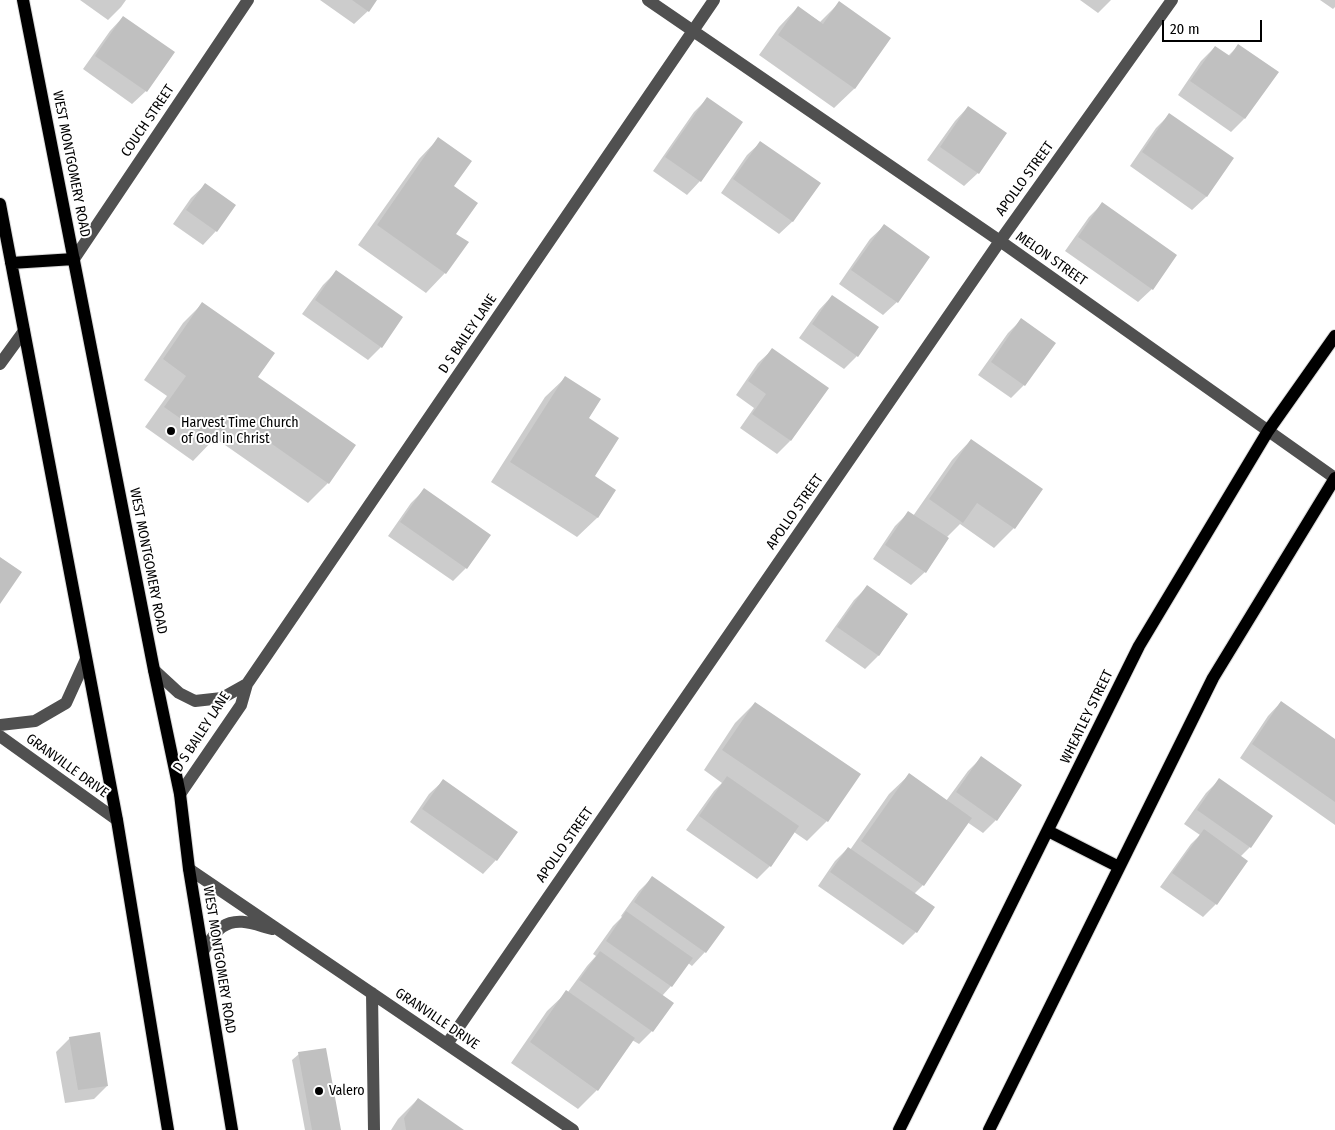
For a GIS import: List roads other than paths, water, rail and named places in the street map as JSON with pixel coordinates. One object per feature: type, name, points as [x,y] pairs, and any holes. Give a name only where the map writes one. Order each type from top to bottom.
[{"type":"main road","name":"WEST MONTGOMERY ROAD","points":[[23,0],[180,794],[189,869],[232,1130]]},
{"type":"main road","points":[[0,204],[117,820],[168,1130]]},
{"type":"main road","points":[[11,263],[74,259]]},
{"type":"main road","name":"WHEATLEY STREET","points":[[899,1130],[1139,646],[1268,430],[1335,336]]},
{"type":"main road","points":[[989,1130],[1213,678],[1335,478]]},
{"type":"main road","points":[[1048,831],[1119,867]]},
{"type":"street","name":"COUCH STREET","points":[[74,259],[248,0]]},
{"type":"street","name":"MELON STREET","points":[[648,0],[1000,240],[1335,478]]},
{"type":"street","name":"D S BAILEY LANE","points":[[180,794],[241,705],[247,684],[714,0]]},
{"type":"street","name":"APOLLO STREET","points":[[447,1044],[1000,240],[1172,0]]},
{"type":"street","points":[[0,364],[24,331]]},
{"type":"street","name":"GRANVILLE DRIVE","points":[[0,725],[35,721],[66,703],[86,659]]},
{"type":"street","name":"D S BAILEY LANE","points":[[154,670],[179,694],[195,701],[222,698],[247,684]]},
{"type":"street","name":"GRANVILLE DRIVE","points":[[0,736],[117,820]]},
{"type":"street","name":"GRANVILLE DRIVE","points":[[189,869],[573,1130]]},
{"type":"street","name":"GRANVILLE DRIVE","points":[[203,951],[221,927],[232,922],[244,921],[284,933]]},
{"type":"street","points":[[372,993],[374,1130]]},
{"type":"place","name":"Harvest Time Church of God in Christ","points":[[171,431]]},
{"type":"place","name":"Valero","points":[[319,1091]]}]
